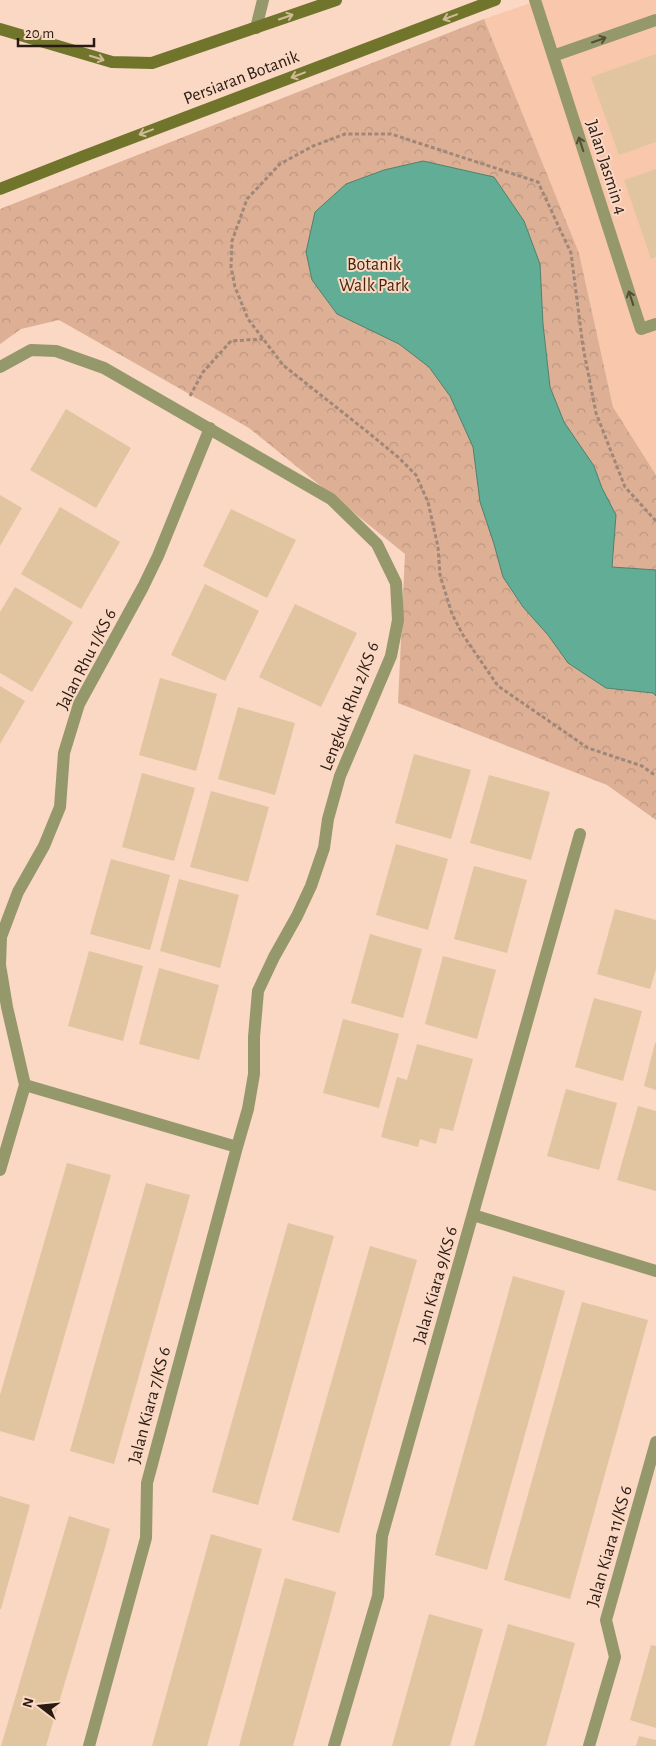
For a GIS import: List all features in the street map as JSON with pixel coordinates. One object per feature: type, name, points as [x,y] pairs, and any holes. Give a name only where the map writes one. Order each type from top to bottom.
[{"type":"main road","points":[[0,29],[112,62],[152,63],[336,0]]},
{"type":"main road","name":"Persiaran Botanik","points":[[0,189],[495,0]]},
{"type":"street","points":[[256,28],[262,0]]},
{"type":"street","name":"Jalan Jasmin 4","points":[[534,0],[641,329],[656,324]]},
{"type":"street","points":[[553,56],[656,20]]},
{"type":"street","name":"Lengkuk Rhu 2/KS 6","points":[[0,367],[31,350],[56,351],[104,368],[331,499],[377,544],[396,583],[398,620],[391,656],[340,776],[328,819],[324,848],[310,886],[297,916],[258,991],[254,1037],[254,1074]]},
{"type":"street","name":"Jalan Rhu 1/KS 6","points":[[25,1085],[7,1007],[0,965],[1,937],[18,892],[44,846],[60,806],[64,753],[79,704],[158,556],[210,428]]},
{"type":"street","name":"Jalan Kiara 9/KS 6","points":[[334,1746],[378,1596],[382,1536],[580,834]]},
{"type":"street","name":"Jalan Kiara 7/KS 6","points":[[89,1746],[146,1538],[147,1483],[248,1109],[254,1074]]},
{"type":"street","points":[[0,1170],[25,1085],[237,1147]]},
{"type":"street","points":[[473,1215],[656,1271]]},
{"type":"street","name":"Jalan Kiara 11/KS 6","points":[[589,1746],[615,1658],[606,1620],[656,1442]]},
{"type":"path","points":[[656,522],[625,487],[596,413],[583,347],[571,253],[538,182],[391,134],[345,134],[313,146],[280,164],[247,199],[232,241],[231,267],[235,287],[248,319],[283,365],[377,439],[416,475],[428,502],[438,547],[440,574],[452,614],[463,636],[498,686],[588,748],[642,766],[656,776]]},
{"type":"path","points":[[182,412],[203,372],[231,341],[264,339]]},
{"type":"shaded area","points":[[539,0],[656,0],[656,475],[613,407],[579,253],[484,19]]},
{"type":"green space","name":"Botanik Walk Park","points":[[484,19],[579,253],[613,407],[656,475],[656,820],[607,785],[398,703],[405,554],[249,428],[59,320],[21,329],[0,344],[0,209]]},
{"type":"water","points":[[423,161],[494,177],[524,221],[540,264],[543,324],[550,387],[564,422],[594,466],[602,488],[616,515],[612,567],[656,570],[656,696],[653,693],[606,688],[568,663],[548,635],[523,607],[503,577],[480,502],[473,447],[450,396],[429,367],[399,344],[337,314],[312,280],[306,252],[315,212],[346,184],[384,170]]},
{"type":"building","points":[[656,54],[656,142],[619,155],[591,77]]},
{"type":"building","points":[[656,169],[656,257],[651,259],[624,180]]},
{"type":"building","points":[[66,409],[131,448],[96,508],[30,470]]},
{"type":"building","points":[[0,495],[22,508],[0,546]]},
{"type":"building","points":[[60,507],[120,542],[81,609],[21,574]]},
{"type":"building","points":[[231,509],[296,540],[267,598],[203,566]]},
{"type":"building","points":[[205,584],[259,611],[225,681],[171,655]]},
{"type":"building","points":[[15,587],[73,622],[32,692],[0,673],[0,612]]},
{"type":"building","points":[[295,604],[357,633],[321,707],[259,677]]},
{"type":"building","points":[[160,678],[217,694],[196,771],[139,755]]},
{"type":"building","points":[[0,686],[25,701],[0,744]]},
{"type":"building","points":[[238,707],[295,723],[275,795],[218,779]]},
{"type":"building","points":[[414,754],[471,770],[451,839],[395,823]]},
{"type":"building","points":[[142,773],[195,788],[174,861],[122,847]]},
{"type":"building","points":[[489,775],[550,792],[531,860],[470,843]]},
{"type":"building","points":[[211,791],[269,807],[248,882],[190,867]]},
{"type":"building","points":[[396,844],[448,859],[428,930],[376,915]]},
{"type":"building","points":[[111,859],[170,875],[150,950],[90,934]]},
{"type":"building","points":[[474,866],[527,880],[507,953],[454,939]]},
{"type":"building","points":[[179,879],[239,895],[220,968],[160,951]]},
{"type":"building","points":[[615,909],[656,920],[656,969],[650,989],[597,974]]},
{"type":"building","points":[[370,934],[422,949],[403,1018],[351,1003]]},
{"type":"building","points":[[89,951],[143,966],[123,1041],[68,1026]]},
{"type":"building","points":[[443,956],[496,970],[477,1039],[425,1024]]},
{"type":"building","points":[[159,968],[219,985],[199,1060],[139,1044]]},
{"type":"building","points":[[594,998],[642,1011],[623,1081],[575,1067]]},
{"type":"building","points":[[343,1019],[399,1034],[379,1108],[323,1093]]},
{"type":"building","points":[[656,1043],[656,1090],[644,1086]]},
{"type":"building","points":[[417,1044],[473,1059],[453,1131],[440,1128],[436,1144],[420,1139],[418,1147],[381,1137],[397,1077],[407,1080]]},
{"type":"building","points":[[566,1089],[617,1103],[599,1170],[547,1156]]},
{"type":"building","points":[[638,1106],[656,1111],[656,1191],[617,1180]]},
{"type":"building","points":[[67,1163],[111,1175],[34,1441],[0,1431],[0,1395]]},
{"type":"building","points":[[146,1183],[190,1195],[114,1464],[70,1451]]},
{"type":"building","points":[[288,1223],[334,1236],[258,1505],[212,1492]]},
{"type":"building","points":[[370,1246],[417,1260],[339,1533],[292,1520]]},
{"type":"building","points":[[513,1276],[565,1291],[487,1570],[435,1555]]},
{"type":"building","points":[[582,1302],[648,1320],[570,1599],[504,1580]]},
{"type":"building","points":[[0,1496],[30,1505],[1,1609],[0,1609]]},
{"type":"building","points":[[69,1516],[110,1529],[104,1551],[46,1746],[1,1746]]},
{"type":"building","points":[[211,1534],[262,1549],[225,1683],[207,1746],[152,1746]]},
{"type":"building","points":[[285,1578],[336,1592],[330,1615],[293,1746],[239,1746]]},
{"type":"building","points":[[429,1614],[483,1629],[450,1746],[392,1746]]},
{"type":"building","points":[[508,1624],[575,1643],[546,1746],[474,1746]]},
{"type":"building","points":[[651,1645],[656,1646],[656,1728],[630,1720]]},
{"type":"building","points":[[639,1736],[656,1740],[656,1746],[636,1746]]}]
